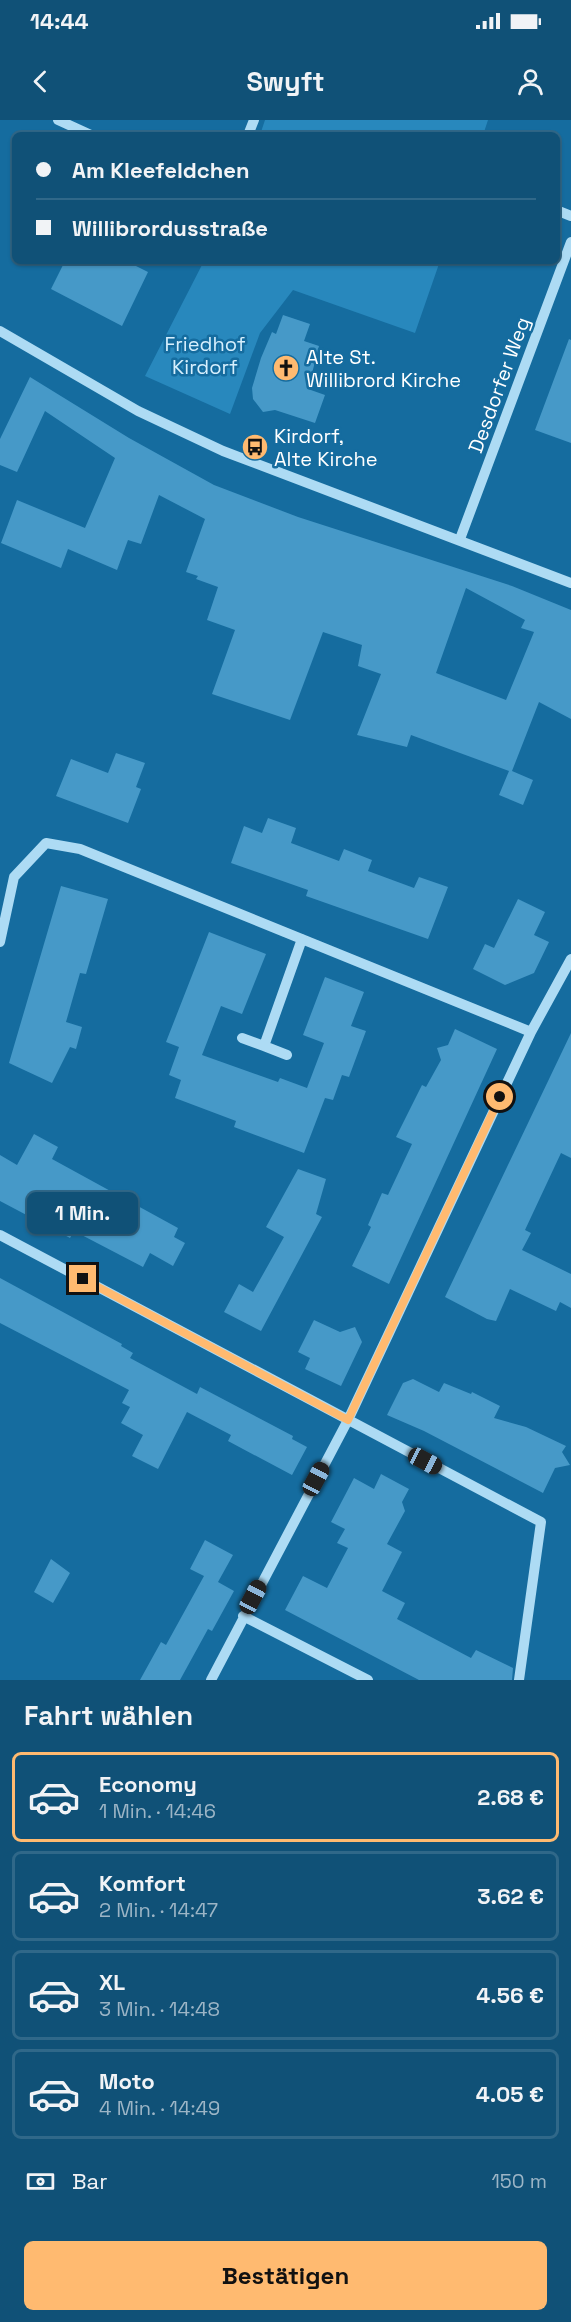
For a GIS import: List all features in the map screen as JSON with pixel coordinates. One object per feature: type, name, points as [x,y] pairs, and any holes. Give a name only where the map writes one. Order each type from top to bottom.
[{"type":"street","points":[[58,120],[84,132]]},
{"type":"street","name":"Desdorfer Weg","points":[[460,539],[571,242]]},
{"type":"street","points":[[0,331],[138,411],[223,451],[571,583]]},
{"type":"street","points":[[0,942],[14,877],[46,843],[80,849],[531,1032]]},
{"type":"street","points":[[264,1046],[302,939]]},
{"type":"street","points":[[211,1680],[348,1420],[531,1032],[571,959]]},
{"type":"street","points":[[242,1038],[287,1055]]},
{"type":"street","points":[[0,1235],[541,1522],[519,1680]]},
{"type":"street","points":[[243,1616],[368,1680]]},
{"type":"green space","points":[[265,120],[488,120],[484,132],[261,132]]},
{"type":"green space","name":"Friedhof Kirdorf","points":[[202,264],[439,264],[415,333],[293,290],[260,333],[230,414],[145,376]]},
{"type":"building","points":[[64,264],[132,264],[148,272],[122,326],[51,289]]},
{"type":"building","name":"Alte St. Willibrord Kirche","points":[[283,315],[310,324],[304,341],[319,346],[308,389],[325,395],[315,423],[275,410],[263,412],[253,399],[252,388],[261,358],[272,332],[276,334]]},
{"type":"building","points":[[569,339],[571,340],[571,443],[535,430]]},
{"type":"building","points":[[30,377],[129,438],[214,485],[298,517],[512,586],[571,610],[571,719],[539,702],[512,771],[533,780],[523,805],[499,795],[509,771],[411,735],[407,747],[357,735],[381,674],[358,666],[362,645],[323,632],[290,720],[212,694],[235,630],[207,620],[218,587],[196,579],[198,576],[186,572],[205,519],[159,495],[141,544],[128,540],[117,570],[68,549],[61,568],[1,543],[17,500],[85,528],[115,458],[45,411],[17,472],[0,465],[0,439]],"holes":[[[466,588],[525,620],[521,628],[534,632],[506,700],[436,673]]]},
{"type":"building","points":[[116,753],[145,763],[136,787],[141,789],[128,823],[56,796],[71,759],[108,773]]},
{"type":"building","points":[[268,818],[296,828],[291,843],[339,861],[344,849],[372,860],[368,871],[414,888],[419,877],[448,887],[428,939],[306,896],[308,890],[231,863],[244,826],[262,833]]},
{"type":"building","points":[[61,886],[108,899],[86,974],[80,973],[66,1022],[82,1027],[76,1049],[70,1047],[52,1083],[9,1063]]},
{"type":"building","points":[[518,899],[545,912],[534,935],[549,942],[534,973],[505,985],[473,969],[485,944],[494,948]]},
{"type":"building","points":[[209,932],[266,954],[242,1014],[221,1006],[202,1055],[278,1082],[280,1078],[307,1088],[324,1043],[303,1035],[325,977],[364,992],[351,1026],[366,1031],[349,1077],[342,1075],[333,1100],[325,1098],[304,1153],[234,1127],[236,1121],[175,1098],[181,1080],[169,1075],[179,1047],[166,1042]]},
{"type":"building","points":[[455,1029],[497,1049],[389,1284],[352,1266],[371,1227],[368,1225],[382,1193],[388,1195],[412,1144],[396,1137],[422,1085],[426,1087],[441,1060],[437,1048],[448,1045]]},
{"type":"building","points":[[571,1033],[571,1158],[561,1153],[525,1230],[531,1233],[522,1250],[571,1274],[571,1308],[560,1302],[556,1311],[510,1289],[496,1321],[487,1319],[445,1297]]},
{"type":"building","points":[[34,1134],[58,1147],[52,1159],[178,1228],[174,1237],[185,1243],[173,1266],[150,1253],[143,1267],[74,1231],[70,1238],[0,1201],[0,1155],[17,1165]]},
{"type":"building","points":[[298,1169],[326,1179],[316,1214],[322,1217],[261,1331],[224,1312],[239,1284],[253,1292],[284,1237],[266,1227]]},
{"type":"building","points":[[0,1278],[122,1344],[121,1346],[133,1353],[130,1358],[197,1394],[200,1387],[293,1436],[292,1439],[307,1447],[292,1475],[228,1441],[231,1435],[187,1412],[158,1469],[132,1456],[143,1435],[121,1423],[130,1407],[122,1403],[129,1390],[0,1323]]},
{"type":"building","points":[[314,1320],[340,1332],[355,1327],[362,1342],[341,1386],[305,1369],[310,1358],[298,1352]]},
{"type":"building","points":[[413,1379],[439,1392],[444,1383],[471,1394],[472,1392],[500,1406],[494,1418],[526,1427],[566,1446],[562,1452],[570,1465],[555,1468],[543,1493],[424,1431],[387,1415],[403,1383]]},
{"type":"building","points":[[381,1474],[409,1489],[402,1502],[405,1511],[387,1544],[402,1552],[382,1591],[405,1603],[397,1619],[471,1658],[476,1650],[513,1668],[512,1680],[419,1680],[285,1610],[303,1576],[327,1588],[348,1548],[337,1543],[345,1529],[331,1522],[354,1478],[374,1489]]},
{"type":"building","points":[[205,1540],[233,1555],[218,1582],[234,1591],[212,1631],[208,1629],[180,1680],[140,1680],[161,1642],[166,1645],[204,1576],[190,1569]]},
{"type":"building","points":[[51,1559],[70,1573],[53,1603],[34,1592]]},
{"type":"place","name":"Alte St. Willibrord Kirche","points":[[286,368]]},
{"type":"place","name":"Kirdorf, Alte Kirche","points":[[255,447]]},
{"type":"route","points":[[83,1279],[348,1420],[500,1097]]}]
